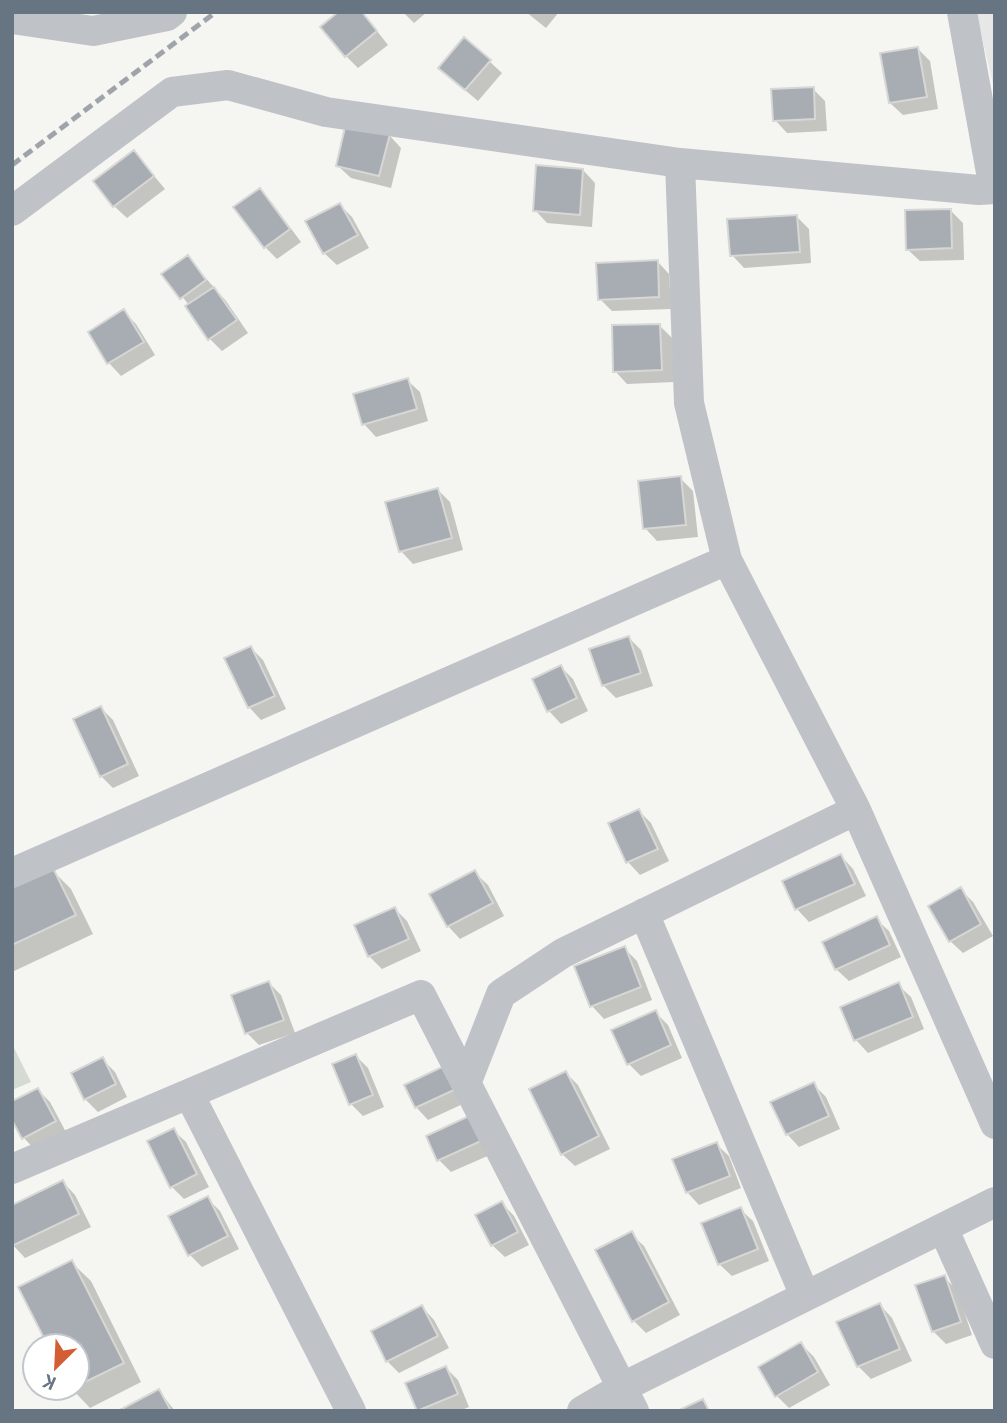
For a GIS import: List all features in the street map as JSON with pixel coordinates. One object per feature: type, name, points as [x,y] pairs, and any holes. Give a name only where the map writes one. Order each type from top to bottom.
[{"type":"street","points":[[12,19],[93,31],[167,16],[172,12]]},
{"type":"street","points":[[12,211],[172,92],[228,85],[326,112],[680,163],[979,190],[994,189],[962,12]]},
{"type":"street","points":[[680,163],[690,403],[727,559],[856,810],[995,1125]]},
{"type":"street","points":[[12,873],[727,559]]},
{"type":"street","points":[[467,1081],[501,994],[563,953],[856,810]]},
{"type":"street","points":[[645,914],[805,1296]]},
{"type":"street","points":[[12,1169],[421,995],[628,1399]]},
{"type":"street","points":[[189,1094],[351,1411]]},
{"type":"street","points":[[582,1411],[628,1399],[805,1296],[995,1202]]},
{"type":"street","points":[[943,1227],[995,1344]]},
{"type":"shaded area","points":[[976,12],[995,12],[995,92]]},
{"type":"shaded area","points":[[12,1044],[31,1082],[12,1090]]},
{"type":"building","points":[[338,12],[362,12],[377,31],[345,57],[320,27]]},
{"type":"building","points":[[464,37],[491,60],[465,90],[438,68]]},
{"type":"building","points":[[918,47],[927,97],[889,103],[880,53]]},
{"type":"building","points":[[814,87],[815,119],[773,121],[771,89]]},
{"type":"building","points":[[346,123],[390,134],[379,176],[336,166]]},
{"type":"building","points":[[134,150],[154,176],[113,207],[93,181]]},
{"type":"building","points":[[536,165],[583,169],[580,215],[533,211]]},
{"type":"building","points":[[260,188],[290,229],[264,248],[233,207]]},
{"type":"building","points":[[340,203],[358,235],[323,254],[305,221]]},
{"type":"building","points":[[951,209],[952,248],[906,250],[905,210]]},
{"type":"building","points":[[797,215],[800,252],[730,256],[727,219]]},
{"type":"building","points":[[188,255],[206,280],[180,299],[161,274]]},
{"type":"building","points":[[658,260],[659,297],[598,300],[596,263]]},
{"type":"building","points":[[214,287],[237,320],[208,340],[185,306]]},
{"type":"building","points":[[124,309],[144,342],[107,364],[88,332]]},
{"type":"building","points":[[660,324],[662,370],[613,372],[612,325]]},
{"type":"building","points":[[408,378],[417,409],[362,425],[353,394]]},
{"type":"building","points":[[681,476],[686,525],[643,529],[638,481]]},
{"type":"building","points":[[438,488],[452,538],[399,552],[385,502]]},
{"type":"building","points":[[629,636],[641,673],[602,686],[589,649]]},
{"type":"building","points":[[251,646],[275,696],[248,708],[224,658]]},
{"type":"building","points":[[561,665],[577,698],[547,712],[532,679]]},
{"type":"building","points":[[101,706],[128,764],[100,777],[73,719]]},
{"type":"building","points":[[639,809],[658,849],[626,863],[608,823]]},
{"type":"building","points":[[841,854],[855,884],[795,910],[782,881]]},
{"type":"building","points":[[53,868],[76,915],[12,945],[12,887]]},
{"type":"building","points":[[475,870],[493,903],[447,927],[429,894]]},
{"type":"building","points":[[961,887],[981,924],[949,942],[928,906]]},
{"type":"building","points":[[395,907],[409,939],[368,957],[354,925]]},
{"type":"building","points":[[877,916],[890,945],[835,970],[822,942]]},
{"type":"building","points":[[625,946],[641,987],[590,1007],[574,966]]},
{"type":"building","points":[[269,981],[284,1020],[245,1034],[231,995]]},
{"type":"building","points":[[899,982],[913,1017],[854,1041],[840,1007]]},
{"type":"building","points":[[656,1010],[671,1045],[627,1065],[611,1030]]},
{"type":"building","points":[[356,1054],[373,1095],[349,1105],[332,1064]]},
{"type":"building","points":[[103,1057],[116,1084],[84,1100],[71,1073]]},
{"type":"building","points":[[442,1067],[454,1090],[415,1108],[404,1085]]},
{"type":"building","points":[[566,1071],[599,1136],[561,1155],[529,1089]]},
{"type":"building","points":[[814,1082],[829,1116],[786,1135],[770,1102]]},
{"type":"building","points":[[38,1088],[56,1121],[22,1139],[12,1120],[12,1101]]},
{"type":"building","points":[[469,1116],[481,1141],[437,1161],[426,1136]]},
{"type":"building","points":[[174,1128],[197,1174],[170,1188],[147,1141]]},
{"type":"building","points":[[717,1142],[730,1176],[686,1193],[672,1159]]},
{"type":"building","points":[[63,1180],[79,1214],[12,1246],[12,1205]]},
{"type":"building","points":[[208,1196],[228,1236],[188,1256],[168,1216]]},
{"type":"building","points":[[502,1201],[518,1232],[491,1246],[475,1215]]},
{"type":"building","points":[[741,1207],[758,1249],[718,1265],[701,1223]]},
{"type":"building","points":[[632,1231],[669,1302],[632,1322],[595,1250]]},
{"type":"building","points":[[72,1260],[124,1363],[91,1379],[91,1332],[41,1332],[18,1287]]},
{"type":"building","points":[[945,1275],[961,1322],[932,1332],[915,1285]]},
{"type":"building","points":[[880,1303],[900,1349],[857,1367],[836,1322]]},
{"type":"building","points":[[422,1305],[438,1336],[386,1362],[371,1331]]},
{"type":"building","points":[[801,1342],[818,1372],[775,1397],[758,1367]]},
{"type":"building","points":[[446,1366],[458,1394],[417,1411],[405,1383]]},
{"type":"building","points":[[159,1389],[171,1411],[118,1411]]},
{"type":"building","points":[[703,1399],[709,1411],[677,1411]]},
{"type":"railway","points":[[12,165],[216,12]]}]
